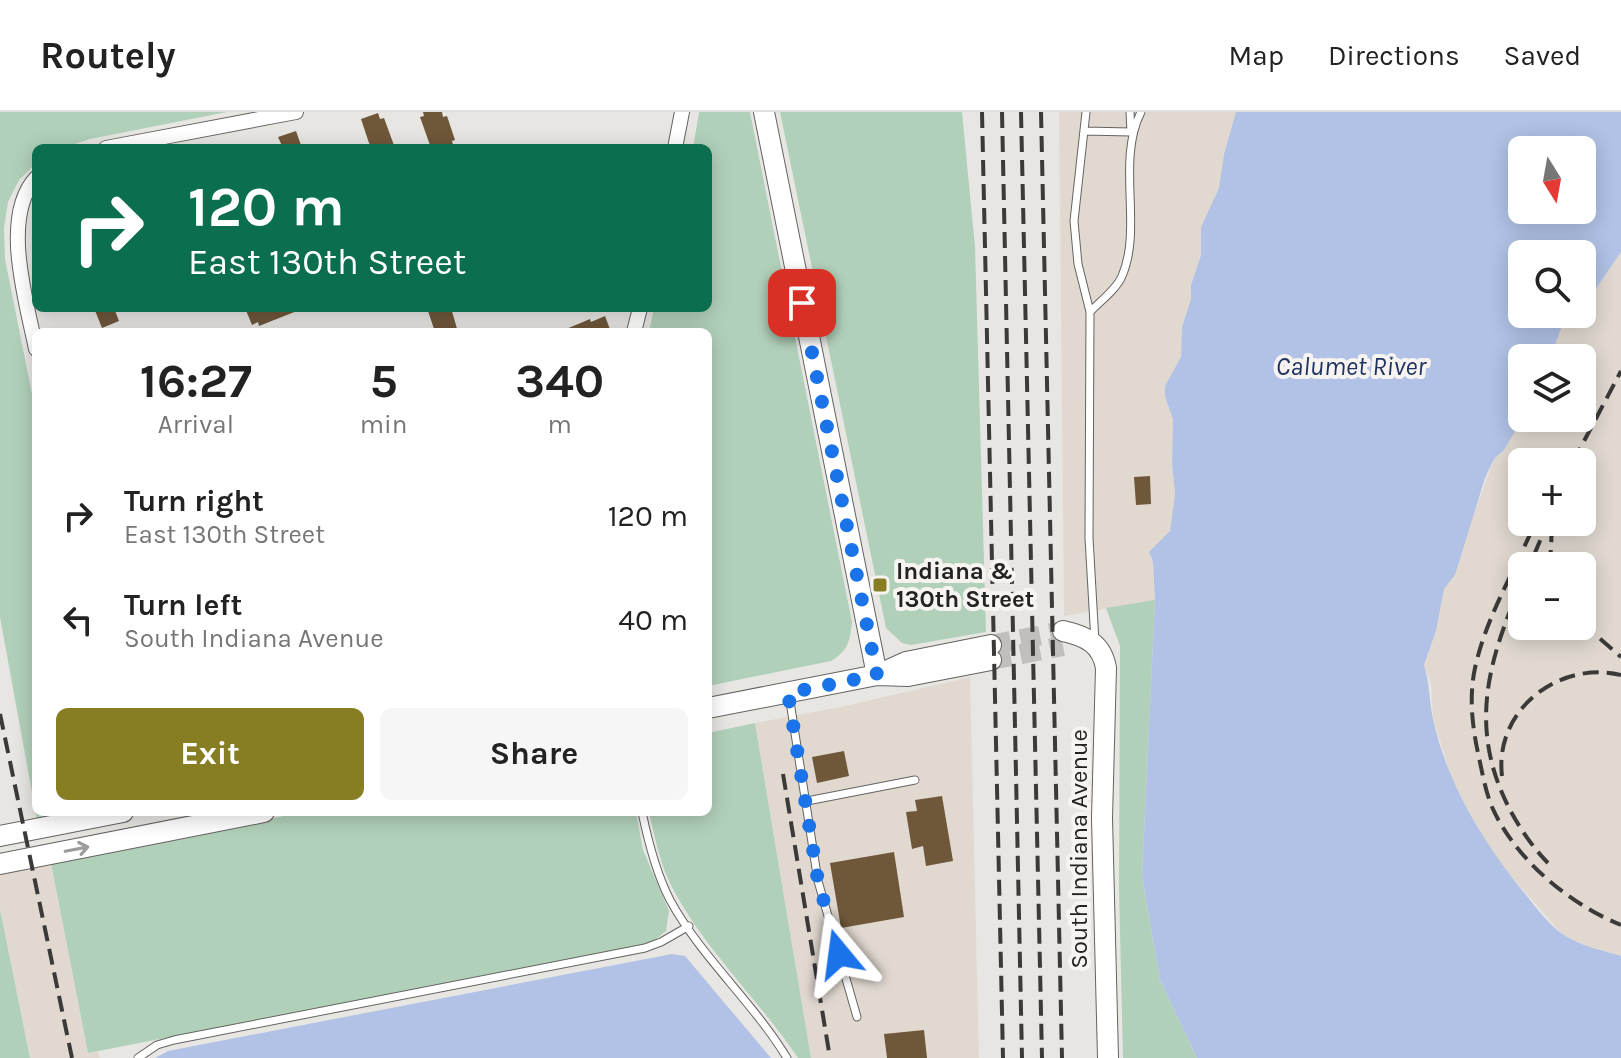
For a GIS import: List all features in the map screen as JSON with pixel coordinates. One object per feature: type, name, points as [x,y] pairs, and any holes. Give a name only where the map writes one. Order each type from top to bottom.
[{"type":"main road","points":[[764,112],[877,675]]},
{"type":"main road","points":[[1063,638],[1082,635],[1094,644]]},
{"type":"main road","name":"South Indiana Avenue","points":[[1094,644],[1104,658],[1106,668],[1102,818],[1108,1058]]},
{"type":"main road","points":[[712,707],[877,675],[906,662],[991,652]]},
{"type":"main road","points":[[0,836],[102,816]]},
{"type":"main road","points":[[0,864],[244,816]]},
{"type":"street","points":[[127,144],[296,112]]},
{"type":"street","points":[[676,144],[682,112]]},
{"type":"street","points":[[32,184],[20,214],[17,249],[32,328]]},
{"type":"lane","points":[[1086,112],[1074,221],[1078,264],[1090,312],[1089,538],[1094,644]]},
{"type":"lane","points":[[1090,312],[1122,277],[1128,243],[1130,112]]},
{"type":"lane","points":[[1131,132],[1141,112]]},
{"type":"lane","points":[[1084,131],[1131,132]]},
{"type":"lane","points":[[788,693],[818,881],[857,1017]]},
{"type":"lane","points":[[807,801],[915,780]]},
{"type":"lane","points":[[643,816],[658,871],[671,901],[758,1014],[787,1058]]},
{"type":"lane","points":[[138,1058],[157,1045],[174,1040],[645,948],[689,926]]},
{"type":"shaded area","points":[[1059,112],[1236,112],[1224,154],[1219,188],[1201,227],[1201,255],[1182,327],[1181,357],[1165,386],[1165,397],[1173,419],[1175,494],[1170,531],[1150,557],[1153,562],[1155,600],[1064,616]]},
{"type":"shaded area","points":[[1621,252],[1621,956],[1588,947],[1562,934],[1505,869],[1477,829],[1454,786],[1433,718],[1431,683],[1424,665],[1436,631],[1444,589],[1455,575],[1459,554],[1494,459],[1504,450],[1514,432],[1596,432],[1596,344],[1555,344],[1561,328],[1596,328],[1596,289]]},
{"type":"shaded area","points":[[970,677],[979,1058],[811,1058],[755,723]]},
{"type":"shaded area","points":[[51,863],[88,1053],[98,1051],[100,1058],[30,1058],[0,909],[0,874]]},
{"type":"green space","points":[[0,112],[227,112],[75,144],[32,144],[32,167],[19,180],[8,202],[4,228],[5,259],[32,394],[32,793],[0,617]]},
{"type":"green space","points":[[699,112],[750,112],[852,622],[847,645],[831,661],[712,685],[712,328],[650,328],[653,312],[712,312],[712,144],[694,144]]},
{"type":"green space","points":[[780,112],[962,112],[975,247],[986,632],[911,645],[902,643],[886,628]]},
{"type":"green space","points":[[1155,600],[1142,876],[1160,980],[1197,1058],[1123,1058],[1119,888],[1120,646],[1106,608]]},
{"type":"green space","points":[[755,723],[811,1058],[798,1058],[701,933],[673,889],[658,851],[650,816],[712,816],[712,732]]},
{"type":"green space","points":[[284,816],[637,816],[643,850],[669,911],[666,931],[651,943],[88,1053],[51,863]]},
{"type":"green space","points":[[0,909],[30,1058],[0,1058]]},
{"type":"water","name":"Calumet River","points":[[1236,112],[1621,112],[1621,252],[1596,289],[1596,240],[1508,240],[1508,328],[1561,328],[1555,344],[1508,344],[1508,432],[1515,432],[1504,450],[1494,459],[1485,478],[1455,575],[1444,589],[1436,631],[1424,665],[1433,719],[1448,767],[1469,812],[1495,855],[1548,922],[1559,931],[1584,945],[1621,956],[1621,1058],[1197,1058],[1160,980],[1142,876],[1155,600],[1153,562],[1149,552],[1170,531],[1175,494],[1173,419],[1165,397],[1165,386],[1181,357],[1182,327],[1201,255],[1201,227],[1219,188],[1224,154]]},
{"type":"water","points":[[672,954],[685,956],[771,1058],[155,1058],[168,1051]]},
{"type":"building","points":[[423,112],[442,112],[443,117],[447,116],[455,140],[453,144],[430,144],[420,117],[424,116]]},
{"type":"building","points":[[378,113],[380,119],[384,118],[394,144],[370,144],[361,119]]},
{"type":"building","points":[[296,131],[301,144],[281,144],[278,137]]},
{"type":"building","points":[[96,312],[116,312],[119,321],[102,328]]},
{"type":"building","points":[[247,312],[294,312],[259,326],[258,322],[252,325]]},
{"type":"building","points":[[428,312],[452,312],[457,328],[434,328]]},
{"type":"building","points":[[605,316],[610,328],[569,328],[590,319],[591,322]]},
{"type":"building","points":[[1150,476],[1151,504],[1136,505],[1134,477]]},
{"type":"building","points":[[844,751],[849,776],[817,783],[812,757]]},
{"type":"building","points":[[942,796],[953,861],[926,866],[923,846],[912,849],[906,812],[917,811],[915,800]]},
{"type":"building","points":[[894,852],[904,917],[841,928],[830,863]]},
{"type":"building","points":[[924,1030],[927,1058],[887,1058],[884,1034]]},
{"type":"tunnel","points":[[991,645],[1063,631]]},
{"type":"tunnel","points":[[991,660],[1063,646]]},
{"type":"railway","points":[[982,112],[1003,1058]]},
{"type":"railway","points":[[1002,112],[1022,1058]]},
{"type":"railway","points":[[1021,112],[1042,1058]]},
{"type":"railway","points":[[1041,112],[1062,1058]]},
{"type":"railway","points":[[1580,448],[1621,371]]},
{"type":"railway","points":[[1529,536],[1492,616],[1475,668],[1473,721],[1484,780],[1502,826],[1529,862],[1563,892],[1621,925]]},
{"type":"railway","points":[[1535,552],[1542,536]]},
{"type":"railway","points":[[1551,552],[1552,536]]},
{"type":"railway","points":[[1508,617],[1487,694],[1489,750],[1496,778],[1509,808],[1548,863]]},
{"type":"railway","points":[[1596,635],[1621,657]]},
{"type":"railway","points":[[1502,776],[1502,752],[1508,730],[1535,695],[1575,675],[1598,672],[1621,675]]},
{"type":"railway","points":[[0,714],[72,1058]]},
{"type":"railway","points":[[783,774],[830,1058]]},
{"type":"place","name":"Indiana & 130th Street","points":[[880,585]]},
{"type":"route","points":[[802,303],[877,675],[788,693],[818,881],[839,954]]}]
